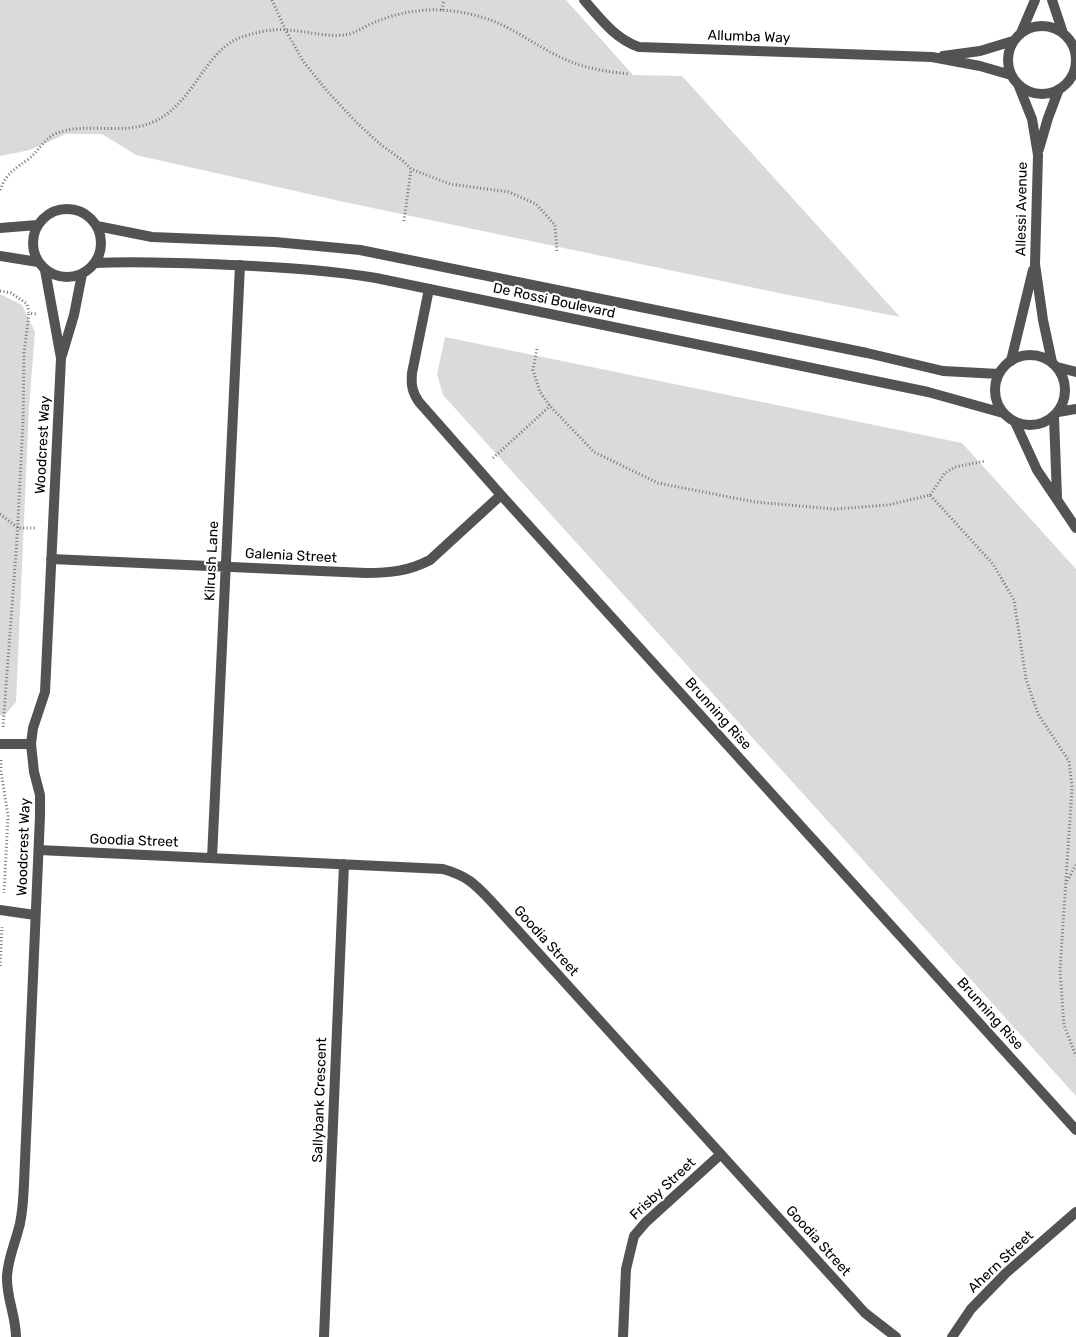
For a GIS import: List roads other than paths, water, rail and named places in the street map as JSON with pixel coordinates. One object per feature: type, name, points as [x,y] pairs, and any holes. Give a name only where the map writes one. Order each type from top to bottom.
[{"type":"street","name":"Allumba Way","points":[[584,0],[619,38],[639,47],[932,57],[1011,74]]},
{"type":"street","points":[[1021,33],[1035,0]]},
{"type":"street","points":[[1052,0],[1070,39],[1074,51],[1076,62],[1072,80],[1059,89],[1049,93],[1038,94],[1018,84],[1011,74],[1008,64],[1008,52],[1013,41],[1021,33],[1031,27],[1042,26],[1053,28],[1070,39]]},
{"type":"street","name":"Allumba Way","points":[[932,57],[980,51],[1013,41]]},
{"type":"street","name":"Allessi Avenue","points":[[1018,84],[1032,119],[1038,155],[1035,264],[1043,320],[1055,364]]},
{"type":"street","name":"Allessi Avenue","points":[[1038,155],[1048,118],[1059,89]]},
{"type":"street","points":[[62,208],[82,212],[91,218],[97,226],[100,235],[101,245],[95,263],[82,274],[64,277],[46,270],[38,262],[32,244],[33,234],[37,225],[43,217],[62,208]]},
{"type":"street","points":[[0,228],[37,225]]},
{"type":"street","name":"De Rossi Boulevard","points":[[97,226],[152,237],[275,242],[360,250],[857,351],[943,371],[999,374]]},
{"type":"street","points":[[0,256],[38,262]]},
{"type":"street","name":"De Rossi Boulevard","points":[[95,263],[151,261],[336,271],[928,392],[1002,413]]},
{"type":"street","name":"Allessi Avenue","points":[[1010,361],[1035,264]]},
{"type":"street","name":"Kilrush Lane","points":[[212,858],[240,265]]},
{"type":"street","name":"Woodcrest Way","points":[[16,1337],[14,1316],[4,1274],[18,1231],[24,1184],[40,795],[34,772],[31,744],[33,728],[45,692],[61,358],[46,270]]},
{"type":"street","name":"Woodcrest Way","points":[[61,358],[74,315],[82,274]]},
{"type":"street","name":"Brunning Rise","points":[[430,289],[412,373],[411,385],[414,395],[419,402],[1076,1130]]},
{"type":"street","points":[[1055,364],[1064,377],[1066,389],[1064,401],[1056,414],[1045,423],[1024,425],[1014,422],[1002,413],[997,404],[995,383],[999,374],[1010,361],[1032,354],[1076,372]]},
{"type":"street","points":[[1056,414],[1076,409]]},
{"type":"street","points":[[1056,414],[1056,497]]},
{"type":"street","points":[[1014,422],[1037,470],[1076,528]]},
{"type":"street","name":"Galenia Street","points":[[51,558],[366,573],[402,572],[430,560],[501,495]]},
{"type":"street","points":[[1,744],[31,744]]},
{"type":"street","name":"Goodia Street","points":[[39,850],[344,864],[443,870],[461,874],[475,885],[865,1313],[896,1337]]},
{"type":"street","name":"Sallybank Crescent","points":[[324,1337],[344,864]]},
{"type":"street","points":[[1,910],[36,915]]},
{"type":"street","name":"Frisby Street","points":[[623,1337],[626,1269],[634,1236],[646,1222],[721,1154]]},
{"type":"street","name":"Ahern Street","points":[[952,1337],[971,1309],[1006,1273],[1076,1212]]}]
